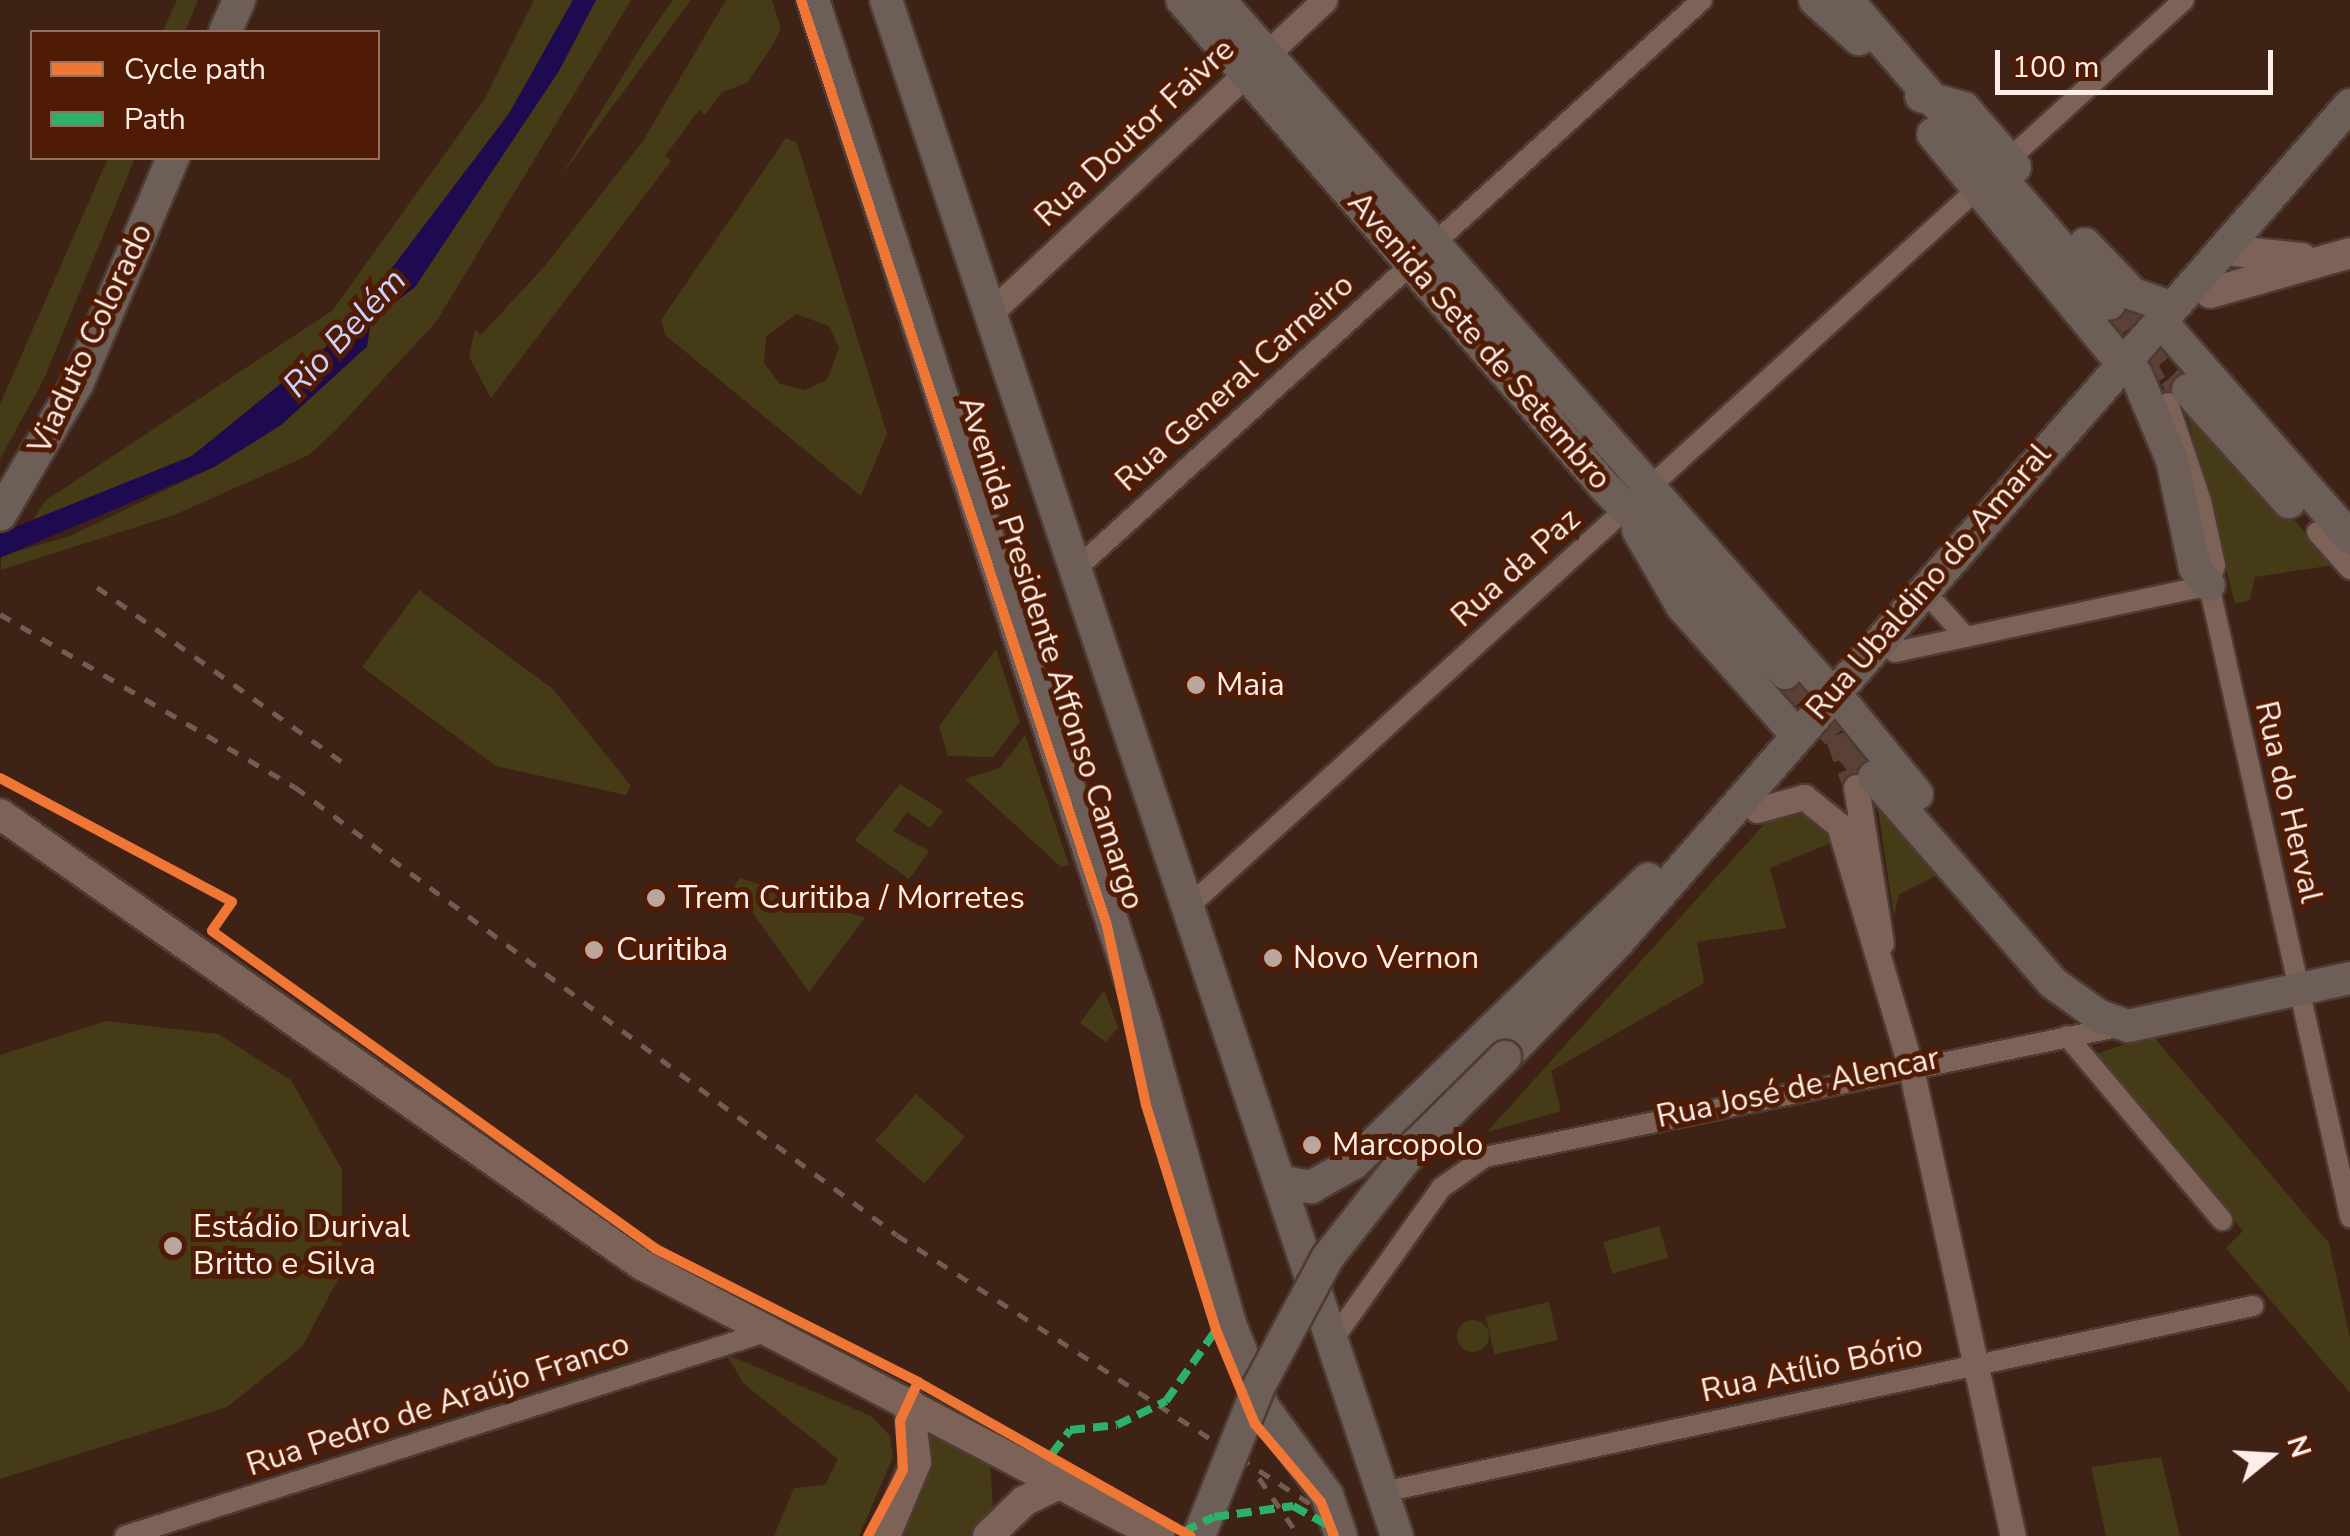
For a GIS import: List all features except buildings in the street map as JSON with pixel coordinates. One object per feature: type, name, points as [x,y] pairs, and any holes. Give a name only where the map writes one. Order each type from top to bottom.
[{"type":"main road","points":[[203,30],[216,0]]},
{"type":"main road","points":[[225,30],[239,0]]},
{"type":"main road","name":"Avenida Presidente Affonso Camargo","points":[[813,0],[1144,1020],[1241,1357],[1263,1407],[1327,1495],[1342,1536]]},
{"type":"main road","name":"Avenida Presidente Affonso Camargo","points":[[886,0],[1397,1536]]},
{"type":"main road","name":"Avenida Sete de Setembro","points":[[1182,0],[1257,65],[1785,673]]},
{"type":"main road","name":"Avenida Sete de Setembro","points":[[1219,0],[1257,65]]},
{"type":"main road","points":[[1816,0],[1921,96],[1964,108],[2133,294],[2171,321],[2350,537]]},
{"type":"main road","points":[[1847,0],[1921,96],[2109,303]]},
{"type":"main road","points":[[1921,96],[1936,141],[1974,192],[2129,368],[2172,460],[2195,568],[2209,585]]},
{"type":"main road","name":"Rua Ubaldino do Amaral","points":[[1512,1065],[1758,810],[1840,701],[2171,321],[2224,250],[2350,105]]},
{"type":"main road","name":"Viaduto Colorado","points":[[0,515],[65,409],[143,199],[149,160]]},
{"type":"main road","name":"Viaduto Colorado","points":[[0,478],[48,396],[143,199],[172,160]]},
{"type":"main road","points":[[2224,250],[2320,260]]},
{"type":"main road","points":[[2210,294],[2350,253]]},
{"type":"main road","name":"Rua Ubaldino do Amaral","points":[[2171,321],[2210,294]]},
{"type":"main road","name":"Rua Ubaldino do Amaral","points":[[1512,1065],[1796,734],[1896,652],[1937,606],[2129,368]]},
{"type":"main road","points":[[2178,397],[2317,532],[2350,550]]},
{"type":"main road","points":[[1636,499],[1840,701],[2114,1021]]},
{"type":"main road","points":[[1636,499],[1682,606],[1796,734]]},
{"type":"main road","points":[[1865,782],[2059,990],[2114,1021]]},
{"type":"main road","points":[[0,814],[610,1245],[769,1331],[1065,1481],[1159,1536]]},
{"type":"main road","points":[[1279,1181],[1311,1187],[1342,1174],[1609,915],[1711,830]]},
{"type":"main road","name":"Rua José de Alencar","points":[[2114,1021],[2350,978]]},
{"type":"main road","points":[[1199,1536],[1258,1386],[1328,1257],[1417,1144],[1512,1065]]},
{"type":"main road","points":[[1220,1536],[1278,1395],[1350,1264],[1422,1169],[1512,1065]]},
{"type":"main road","points":[[884,1536],[916,1462],[909,1402]]},
{"type":"main road","points":[[988,1536],[1024,1501],[1065,1481]]},
{"type":"street","name":"Rua Doutor Faivre","points":[[990,312],[1324,0]]},
{"type":"street","name":"Rua General Carneiro","points":[[1076,569],[1702,0]]},
{"type":"street","points":[[2008,160],[2184,0]]},
{"type":"street","name":"Rua da Paz","points":[[1188,907],[1974,192]]},
{"type":"street","name":"Rua do Herval","points":[[2178,397],[2214,565],[2209,585],[2350,1217]]},
{"type":"street","points":[[2317,532],[2350,569]]},
{"type":"street","points":[[1896,652],[2209,585]]},
{"type":"street","points":[[1937,606],[1965,636]]},
{"type":"street","points":[[1865,782],[1884,920],[1880,948]]},
{"type":"street","points":[[1758,810],[1804,797],[1834,815],[1880,948],[1897,1029],[1919,1062],[1976,1365],[2013,1536]]},
{"type":"street","name":"Rua José de Alencar","points":[[1332,1341],[1441,1188],[1485,1157],[1919,1062],[2067,1036],[2114,1021]]},
{"type":"street","points":[[2067,1036],[2222,1220]]},
{"type":"street","name":"Rua Atílio Bório","points":[[1382,1492],[2253,1306]]},
{"type":"street","name":"Rua Pedro de Araújo Franco","points":[[126,1536],[769,1331]]},
{"type":"shaded area","points":[[177,0],[198,0],[186,30],[163,30]]},
{"type":"shaded area","points":[[534,0],[573,0],[509,113],[342,334],[192,456],[33,520],[45,501],[333,310],[485,98]]},
{"type":"shaded area","points":[[596,0],[631,0],[436,322],[336,430],[309,455],[174,515],[1,570],[1,556],[70,536],[214,467],[281,425],[367,347],[371,320],[415,287]]},
{"type":"shaded area","points":[[673,0],[691,0],[561,176],[645,40]]},
{"type":"shaded area","points":[[726,0],[772,0],[781,29],[772,46],[747,83],[722,92],[705,115],[699,110],[665,156],[671,161],[491,398],[469,357],[475,329],[481,335],[544,267],[643,141]]},
{"type":"shaded area","points":[[786,138],[797,143],[887,434],[861,496],[665,335],[661,320]],"holes":[[[796,314],[829,326],[839,348],[827,380],[805,390],[780,384],[764,363],[766,337]]]},
{"type":"shaded area","points":[[107,160],[134,160],[43,381],[0,459],[0,404]]},
{"type":"shaded area","points":[[2182,394],[2334,565],[2255,577],[2250,600],[2235,604]]},
{"type":"shaded area","points":[[419,590],[553,689],[631,786],[626,795],[496,766],[362,667]]},
{"type":"shaded area","points":[[996,649],[1020,722],[993,757],[948,756],[939,726]]},
{"type":"shaded area","points":[[1025,735],[1069,865],[1061,867],[965,779],[1000,768]]},
{"type":"shaded area","points":[[900,784],[943,811],[930,828],[907,812],[893,831],[929,851],[909,879],[855,840]]},
{"type":"shaded area","points":[[1803,808],[1833,842],[1770,868],[1786,928],[1697,942],[1704,983],[1551,1071],[1561,1111],[1487,1132],[1768,820]]},
{"type":"shaded area","points":[[1878,809],[1936,876],[1899,894],[1894,916]]},
{"type":"shaded area","points":[[740,878],[865,918],[809,992],[734,886]]},
{"type":"shaded area","points":[[1104,990],[1118,1027],[1106,1042],[1080,1023]]},
{"type":"shaded area","name":"Estádio Durival Britto e Silva","points":[[106,1021],[218,1034],[291,1080],[342,1170],[342,1272],[302,1347],[227,1407],[0,1479],[0,1055]]},
{"type":"shaded area","points":[[2152,1035],[2329,1243],[2350,1338],[2350,1393],[2226,1248],[2243,1231],[2096,1054]]},
{"type":"shaded area","points":[[916,1094],[965,1137],[924,1183],[875,1141]]},
{"type":"shaded area","points":[[1659,1226],[1668,1258],[1612,1274],[1603,1242]]},
{"type":"shaded area","points":[[1549,1302],[1558,1340],[1494,1355],[1486,1317]]},
{"type":"shaded area","points":[[1473,1320],[1485,1324],[1489,1336],[1485,1348],[1473,1352],[1461,1348],[1457,1336],[1461,1324]]},
{"type":"shaded area","points":[[726,1354],[871,1416],[890,1436],[893,1457],[859,1536],[774,1536],[794,1488],[825,1485],[838,1459],[744,1384]]},
{"type":"shaded area","points":[[928,1430],[990,1465],[993,1509],[972,1536],[893,1536]]},
{"type":"shaded area","points":[[2161,1457],[2180,1536],[2106,1536],[2091,1467]]},
{"type":"water","name":"Rio Belém","points":[[573,0],[596,0],[559,71],[415,287],[371,320],[367,346],[281,425],[214,467],[0,558],[0,533],[192,456],[342,334],[509,114]]},
{"type":"tunnel","points":[[2109,303],[2188,390]]},
{"type":"tunnel","points":[[2118,312],[2168,403]]},
{"type":"tunnel","points":[[1785,673],[1874,777]]},
{"type":"tunnel","points":[[1837,734],[1856,787]]},
{"type":"railway","points":[[97,587],[344,763]]},
{"type":"railway","points":[[0,614],[295,787],[897,1235],[1360,1536]]},
{"type":"railway","points":[[1259,1478],[1299,1536]]},
{"type":"marked path","points":[[1052,1454],[1070,1430],[1117,1425],[1166,1401],[1216,1330]]},
{"type":"marked path","points":[[1183,1532],[1214,1517],[1293,1506],[1331,1527]]},
{"type":"cycle path","points":[[801,0],[1107,926],[1146,1105],[1216,1330],[1255,1424],[1321,1502],[1334,1536]]},
{"type":"cycle path","points":[[0,778],[232,902],[212,931],[656,1249],[918,1382],[1190,1536]]},
{"type":"cycle path","points":[[868,1536],[903,1470],[900,1421],[918,1382]]},
{"type":"place","name":"Maia","points":[[1196,685]]},
{"type":"place","name":"Trem Curitiba / Morretes","points":[[656,898]]},
{"type":"place","name":"Curitiba","points":[[594,950]]},
{"type":"place","name":"Novo Vernon","points":[[1273,958]]},
{"type":"place","name":"Marcopolo","points":[[1312,1145]]},
{"type":"place","name":"Estádio Durival Britto e Silva","points":[[173,1246]]}]
